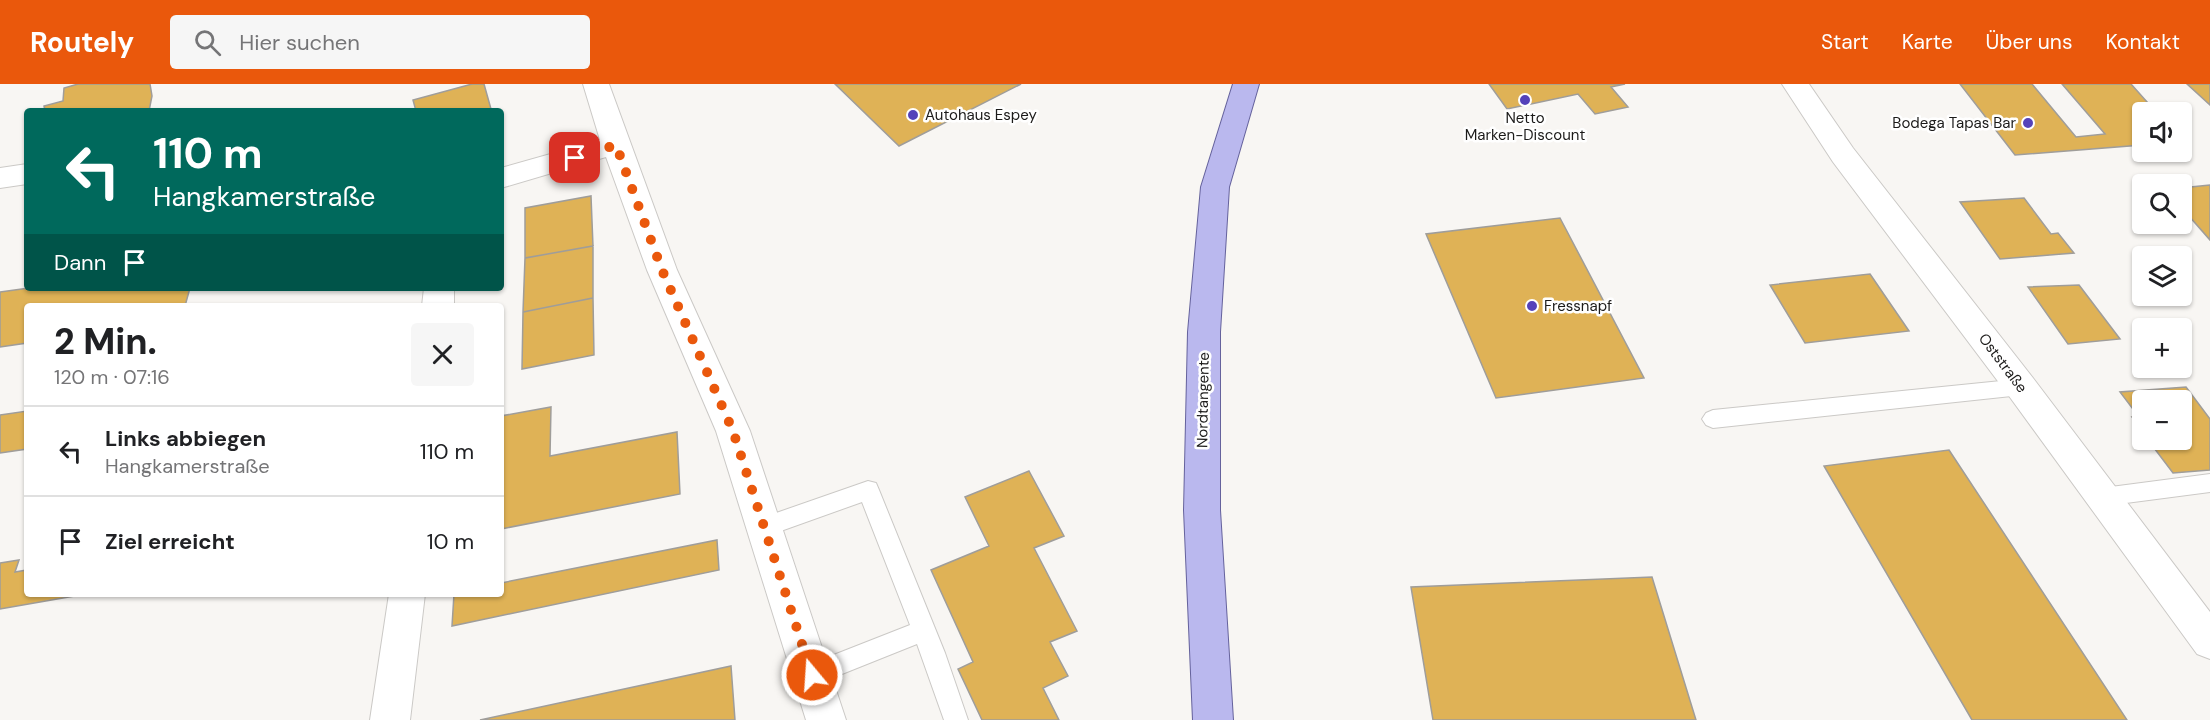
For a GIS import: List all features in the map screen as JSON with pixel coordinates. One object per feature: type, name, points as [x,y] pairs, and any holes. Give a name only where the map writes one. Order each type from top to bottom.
[{"type":"main road","name":"Nordtangente","points":[[1213,720],[1202,510],[1204,332],[1215,187],[1246,84]]},
{"type":"street","points":[[596,84],[662,270],[733,431],[826,720]]},
{"type":"street","name":"Oststraße","points":[[1795,84],[1843,155],[2205,628]]},
{"type":"street","points":[[504,177],[616,145]]},
{"type":"street","points":[[0,177],[24,174]]},
{"type":"street","points":[[390,720],[407,597]]},
{"type":"lane","points":[[1713,419],[2021,387]]},
{"type":"lane","points":[[2103,497],[2210,483]]},
{"type":"lane","points":[[764,527],[868,490],[924,630],[956,720]]},
{"type":"lane","points":[[812,675],[924,630]]},
{"type":"building","points":[[78,84],[150,84],[152,96],[150,108],[44,108],[44,106],[63,101],[64,88]]},
{"type":"building","points":[[472,84],[484,84],[491,108],[415,108],[413,100]]},
{"type":"building","name":"Autohaus Espey","points":[[835,84],[1021,84],[899,146]]},
{"type":"building","name":"Netto Marken-Discount","points":[[1489,84],[1625,84],[1611,87],[1628,107],[1595,114],[1578,94],[1507,109]]},
{"type":"building","name":"Bodega Tapas Bar","points":[[1960,84],[2032,84],[2076,137],[2105,134],[2062,84],[2131,84],[2147,102],[2132,102],[2132,146],[2015,155]]},
{"type":"building","points":[[2187,84],[2210,84],[2210,105]]},
{"type":"building","points":[[2210,185],[2210,240],[2192,220],[2192,187]]},
{"type":"building","points":[[591,196],[593,246],[525,258],[525,208]]},
{"type":"building","points":[[2024,198],[2051,234],[2058,233],[2074,253],[2000,259],[1960,202]]},
{"type":"building","name":"Fressnapf","points":[[1560,218],[1644,378],[1496,398],[1426,234]]},
{"type":"building","points":[[593,246],[593,298],[523,312],[525,258]]},
{"type":"building","points":[[1870,274],[1909,331],[1805,343],[1770,285]]},
{"type":"building","points":[[2079,285],[2120,339],[2068,344],[2028,287]]},
{"type":"building","points":[[24,289],[24,291],[189,291],[186,303],[24,303],[24,343],[0,347],[0,292]]},
{"type":"building","points":[[593,298],[594,355],[522,369],[523,312]]},
{"type":"building","points":[[2186,387],[2188,390],[2146,390]]},
{"type":"building","points":[[2132,391],[2132,408],[2120,392]]},
{"type":"building","points":[[2192,395],[2210,419],[2210,470],[2173,473],[2156,450],[2192,450]]},
{"type":"building","points":[[551,407],[550,456],[677,432],[680,494],[504,528],[504,415]]},
{"type":"building","points":[[24,411],[24,449],[0,453],[0,415]]},
{"type":"building","points":[[1949,450],[2127,720],[1972,720],[1824,466]]},
{"type":"building","points":[[1029,471],[1064,536],[1034,548],[1077,631],[1050,642],[1068,676],[1043,688],[1059,720],[982,720],[958,669],[973,662],[931,570],[989,546],[965,497]]},
{"type":"building","points":[[717,540],[719,570],[452,626],[454,597],[504,597],[504,582]]},
{"type":"building","points":[[19,560],[15,572],[24,570],[24,597],[69,597],[0,609],[0,563]]},
{"type":"building","points":[[1652,577],[1696,720],[1433,720],[1411,587]]},
{"type":"building","points":[[731,666],[735,720],[480,720]]},
{"type":"place","name":"Netto Marken-Discount","points":[[1525,100]]},
{"type":"place","name":"Autohaus Espey","points":[[913,115]]},
{"type":"place","name":"Bodega Tapas Bar","points":[[2028,123]]},
{"type":"place","name":"Fressnapf","points":[[1532,306]]},
{"type":"route","points":[[575,158],[616,145],[662,270],[733,431],[812,675]]}]
